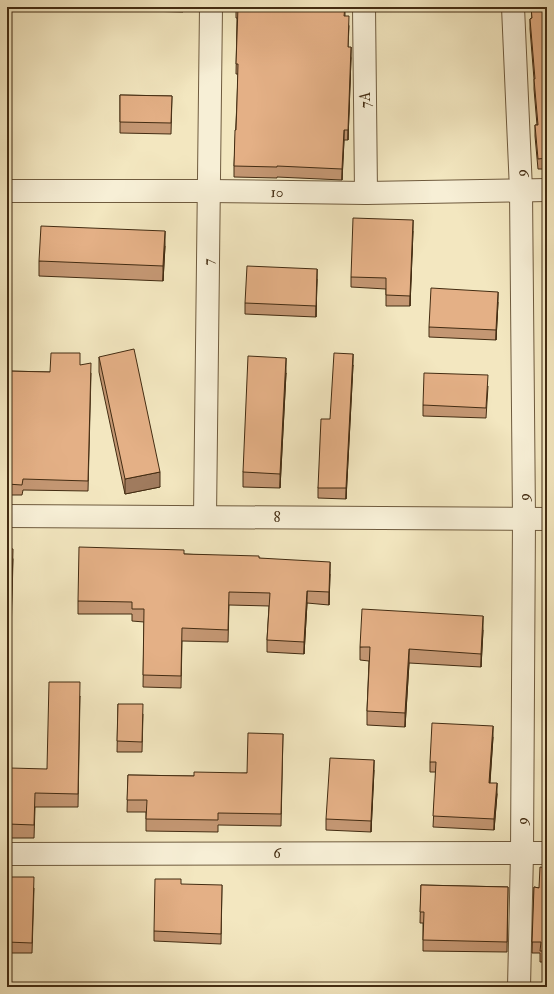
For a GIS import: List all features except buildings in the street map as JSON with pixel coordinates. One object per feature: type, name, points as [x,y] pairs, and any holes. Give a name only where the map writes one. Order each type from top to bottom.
[{"type":"street","name":"7","points":[[205,517],[211,7]]},
{"type":"street","name":"7A","points":[[364,7],[366,193]]},
{"type":"street","name":"9","points":[[513,7],[521,190],[524,518],[520,987]]},
{"type":"street","name":"10","points":[[7,191],[366,193],[547,190]]},
{"type":"street","name":"8","points":[[7,516],[547,519]]},
{"type":"street","name":"6","points":[[7,854],[547,853]]}]
